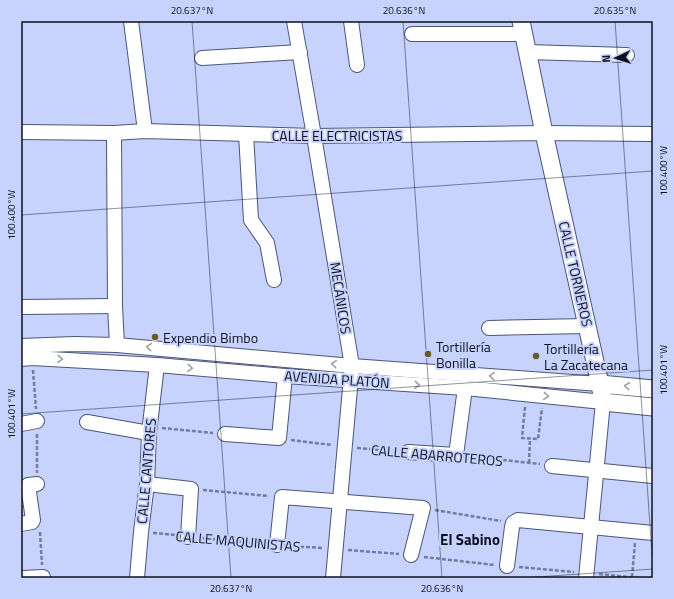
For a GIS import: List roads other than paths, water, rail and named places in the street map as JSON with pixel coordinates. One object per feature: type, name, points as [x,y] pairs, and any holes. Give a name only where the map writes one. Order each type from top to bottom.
[{"type":"street","points":[[130,21],[145,131]]},
{"type":"street","name":"MECÁNICOS","points":[[294,21],[352,366],[333,578]]},
{"type":"street","points":[[351,21],[357,65]]},
{"type":"street","points":[[412,34],[523,28]]},
{"type":"street","name":"CALLE TORNEROS","points":[[523,28],[544,133],[603,402],[586,576]]},
{"type":"street","points":[[202,58],[300,52]]},
{"type":"street","points":[[528,52],[627,54]]},
{"type":"street","name":"CALLE ELECTRICISTAS","points":[[21,132],[114,133],[145,131],[314,136],[544,133],[653,134]]},
{"type":"street","points":[[114,133],[115,306],[117,345]]},
{"type":"street","points":[[246,134],[251,220],[267,243],[274,280]]},
{"type":"street","points":[[21,307],[115,306]]},
{"type":"street","points":[[489,328],[587,326]]},
{"type":"street","name":"AVENIDA PLATÓN","points":[[21,346],[74,344],[117,345],[352,366],[653,389]]},
{"type":"street","name":"AVENIDA PLATÓN","points":[[26,358],[157,365],[285,376],[465,388],[653,407]]},
{"type":"street","name":"CALLE CANTORES","points":[[137,578],[157,365]]},
{"type":"street","points":[[225,434],[279,438],[285,376]]},
{"type":"street","name":"CALLE ABARROTEROS","points":[[408,452],[456,455],[465,388]]},
{"type":"street","points":[[87,422],[150,430]]},
{"type":"street","points":[[552,466],[653,476]]},
{"type":"street","points":[[147,484],[192,488],[188,537]]},
{"type":"street","points":[[21,524],[28,524],[33,520],[33,485]]},
{"type":"street","points":[[277,545],[282,497],[423,508],[411,555]]},
{"type":"street","points":[[508,566],[513,522],[518,520],[653,533]]},
{"type":"street","points":[[24,578],[43,577]]},
{"type":"place","name":"Expendio Bimbo","points":[[155,337]]},
{"type":"place","name":"Tortillería Bonilla","points":[[428,354]]},
{"type":"place","name":"Tortillería La Zacatecana","points":[[536,356]]},
{"type":"district","name":"El Sabino","points":[[470,539]]}]
